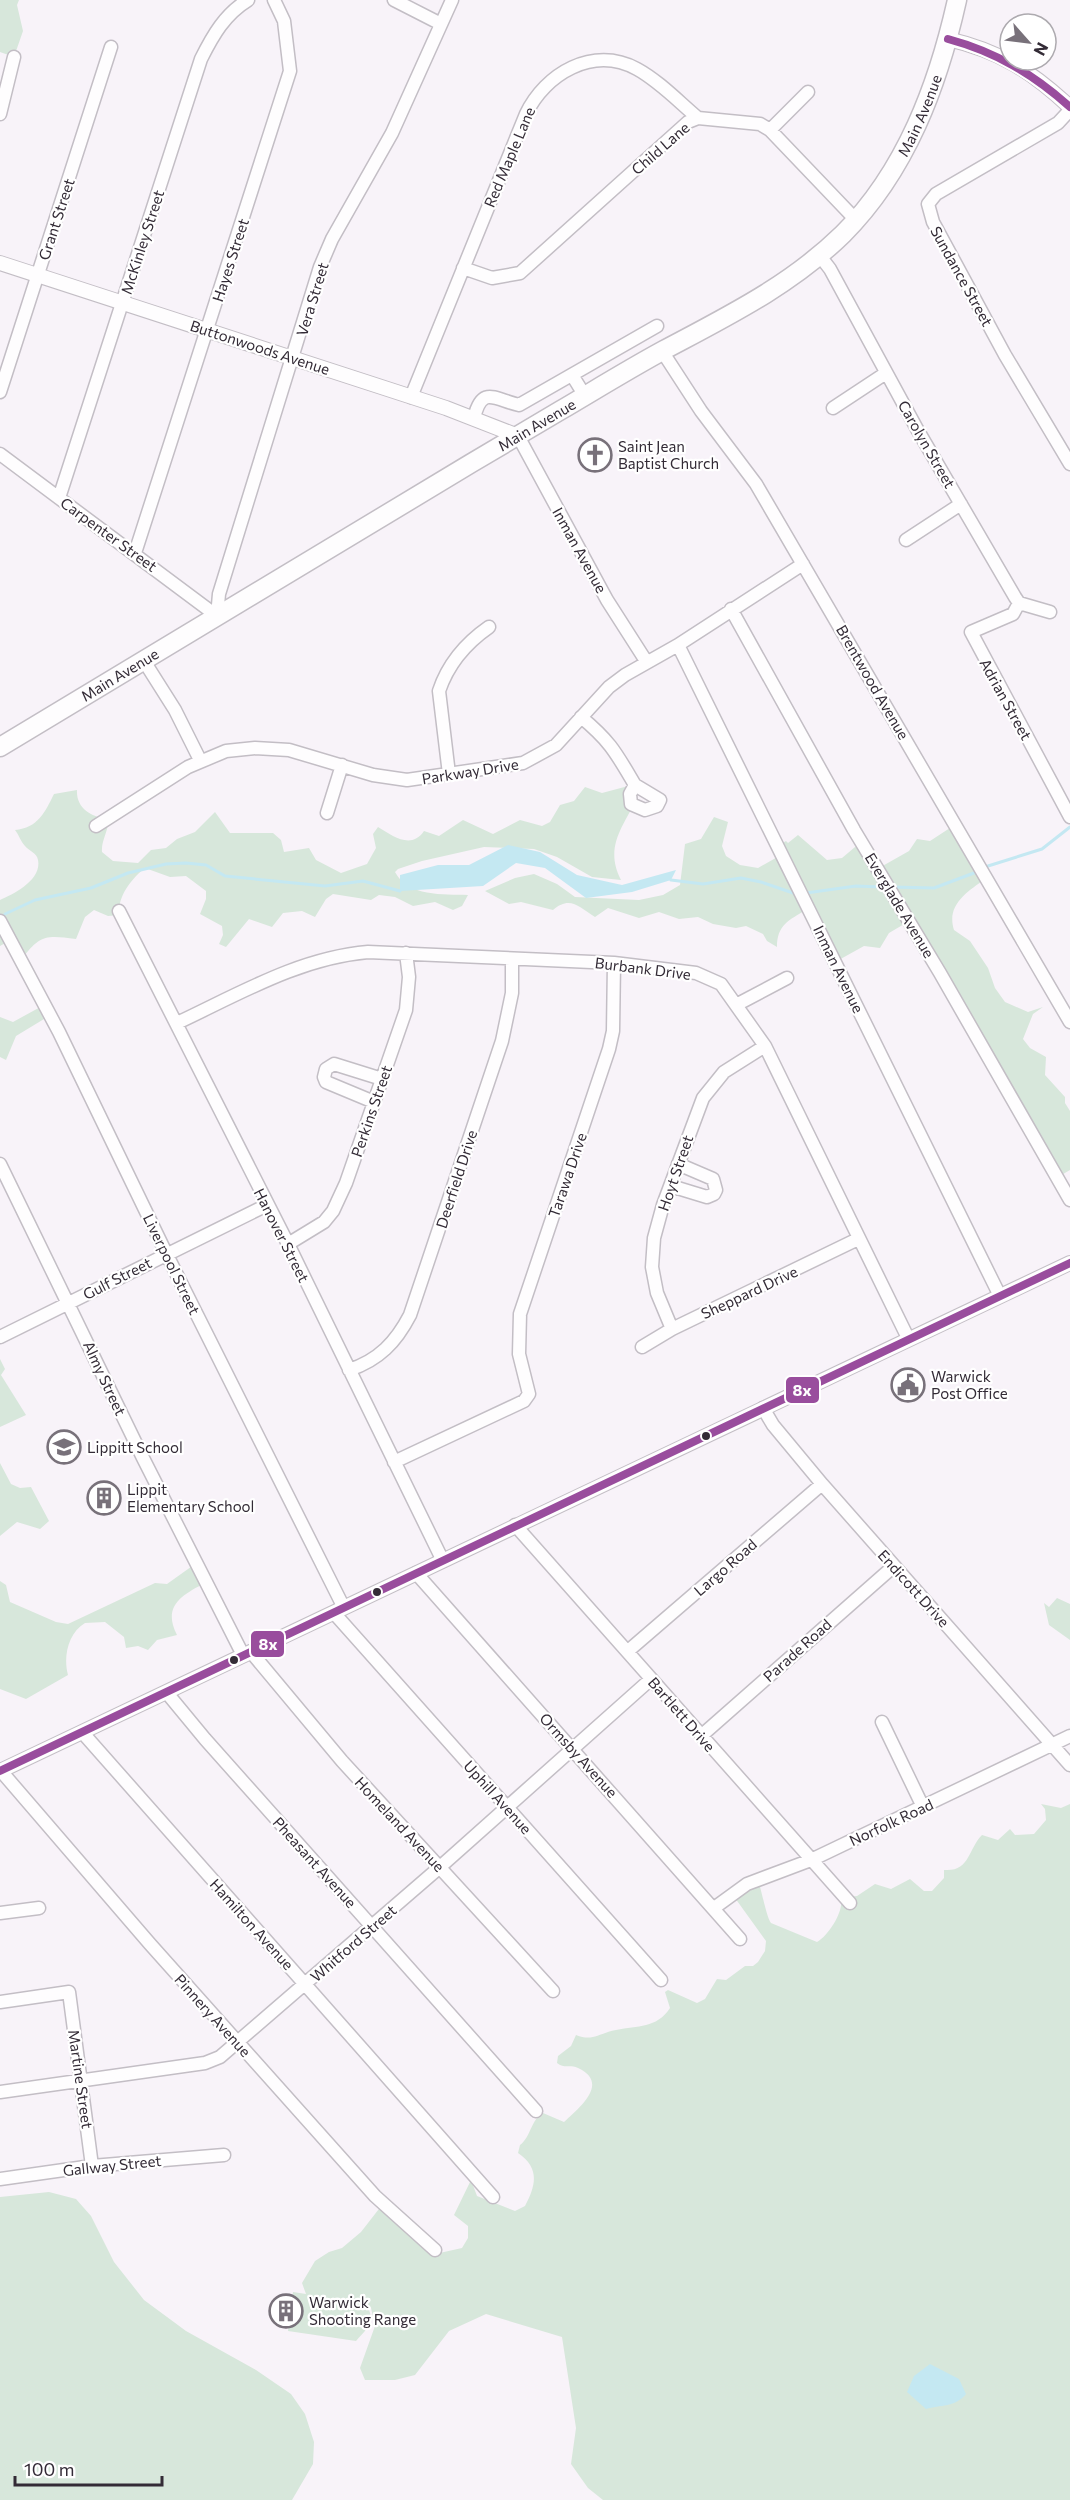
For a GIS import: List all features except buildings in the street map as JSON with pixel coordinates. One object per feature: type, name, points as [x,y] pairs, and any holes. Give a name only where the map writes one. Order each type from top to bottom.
[{"type":"main road","name":"Main Avenue","points":[[0,747],[585,396],[769,293],[820,256],[856,220],[903,153],[926,107],[948,39],[957,0]]},
{"type":"street","name":"McKinley Street","points":[[59,498],[201,59],[210,38],[226,17],[248,0]]},
{"type":"street","name":"Hayes Street","points":[[135,553],[291,71],[284,21],[274,0]]},
{"type":"street","points":[[394,0],[441,24]]},
{"type":"street","name":"Vera Street","points":[[217,616],[219,594],[326,251],[392,133],[452,0]]},
{"type":"street","points":[[948,39],[980,46],[1020,67],[1044,83],[1070,108]]},
{"type":"street","name":"Grant Street","points":[[0,392],[111,47]]},
{"type":"street","points":[[0,114],[14,57]]},
{"type":"street","name":"Red Maple Lane","points":[[411,397],[532,100],[549,81],[561,71],[594,62],[610,61],[635,68],[698,118]]},
{"type":"street","points":[[770,130],[808,92]]},
{"type":"street","name":"Sundance Street","points":[[1070,108],[1058,123],[936,194],[928,204],[938,233],[1005,355],[1070,464]]},
{"type":"street","name":"Child Lane","points":[[463,268],[492,278],[520,273],[688,122],[698,118],[749,122],[770,130],[856,220]]},
{"type":"street","name":"Carolyn Street","points":[[820,256],[830,269],[886,373],[1019,603]]},
{"type":"street","name":"Buttonwoods Avenue","points":[[0,263],[474,418],[518,436]]},
{"type":"street","points":[[474,418],[478,402],[482,398],[489,396],[519,405],[657,326]]},
{"type":"street","name":"Brentwood Avenue","points":[[662,351],[701,411],[743,464],[1070,1022]]},
{"type":"street","points":[[832,408],[886,373]]},
{"type":"street","points":[[572,375],[585,396]]},
{"type":"street","name":"Inman Avenue","points":[[518,436],[607,600],[646,661]]},
{"type":"street","name":"Carpenter Street","points":[[0,454],[217,616]]},
{"type":"street","points":[[906,540],[961,504]]},
{"type":"street","name":"Parkway Drive","points":[[96,826],[200,760],[221,752],[255,748],[289,750],[374,776],[407,780],[523,763],[540,756],[556,744],[609,687],[646,661],[678,645],[803,564]]},
{"type":"street","points":[[1019,603],[1050,612]]},
{"type":"street","name":"Adrian Street","points":[[1019,603],[1013,614],[971,632],[1070,817]]},
{"type":"street","name":"Everglade Avenue","points":[[731,609],[854,830],[940,973],[1070,1200]]},
{"type":"street","points":[[449,774],[439,691],[444,678],[462,650],[489,627]]},
{"type":"street","name":"Inman Avenue","points":[[678,645],[999,1294]]},
{"type":"street","points":[[144,661],[175,710],[200,760]]},
{"type":"street","points":[[581,717],[615,749],[635,785]]},
{"type":"street","points":[[327,813],[342,765]]},
{"type":"street","name":"Hanover Street","points":[[119,912],[288,1245],[443,1561]]},
{"type":"street","name":"Liverpool Street","points":[[0,921],[59,1032],[339,1611]]},
{"type":"street","name":"Burbank Drive","points":[[177,1023],[282,973],[310,963],[360,952],[614,963],[696,973],[721,984],[765,1046],[908,1338]]},
{"type":"street","name":"Perkins Street","points":[[288,1245],[324,1222],[333,1211],[350,1174],[408,999],[406,953]]},
{"type":"street","name":"Deerfield Drive","points":[[349,1370],[369,1361],[393,1344],[410,1315],[502,1041],[512,993],[512,959]]},
{"type":"street","name":"Tarawa Drive","points":[[394,1462],[524,1401],[529,1394],[519,1354],[520,1314],[609,1049],[613,1031],[614,963]]},
{"type":"street","points":[[736,1005],[787,978]]},
{"type":"street","name":"Hoyt Street","points":[[672,1329],[657,1293],[652,1267],[654,1238],[678,1164],[695,1115],[710,1089],[724,1072],[765,1046]]},
{"type":"street","points":[[374,1102],[326,1082],[324,1077],[326,1069],[334,1064],[382,1079]]},
{"type":"street","name":"Almy Street","points":[[0,1164],[152,1477],[247,1654]]},
{"type":"street","points":[[671,1186],[707,1197],[714,1194],[716,1190],[713,1179],[678,1164]]},
{"type":"street","name":"Gulf Street","points":[[0,1336],[267,1205]]},
{"type":"street","name":"Sheppard Drive","points":[[642,1347],[672,1329],[858,1239]]},
{"type":"street","points":[[0,1771],[999,1294],[1070,1263]]},
{"type":"street","name":"Endicott Drive","points":[[763,1408],[773,1425],[822,1484],[1054,1744],[1070,1765]]},
{"type":"street","name":"Largo Road","points":[[628,1651],[822,1484]]},
{"type":"street","name":"Bartlett Drive","points":[[515,1525],[850,1903]]},
{"type":"street","name":"Parade Road","points":[[701,1736],[894,1566]]},
{"type":"street","name":"Ormsby Avenue","points":[[416,1573],[740,1939]]},
{"type":"street","name":"Uphill Avenue","points":[[339,1611],[507,1808],[661,1980]]},
{"type":"street","name":"Homeland Avenue","points":[[247,1654],[553,1991]]},
{"type":"street","name":"Whitford Street","points":[[0,2092],[205,2063],[220,2057],[440,1867],[651,1679]]},
{"type":"street","name":"Pheasant Avenue","points":[[167,1693],[536,2111]]},
{"type":"street","points":[[882,1722],[923,1807]]},
{"type":"street","name":"Hamilton Avenue","points":[[82,1732],[493,2198]]},
{"type":"street","name":"Norfolk Road","points":[[714,1908],[747,1884],[811,1860],[1070,1736]]},
{"type":"street","name":"Pinnery Avenue","points":[[0,1771],[375,2196],[435,2250]]},
{"type":"street","points":[[0,1913],[39,1908]]},
{"type":"street","name":"Martine Street","points":[[0,2002],[69,1992],[92,2166]]},
{"type":"street","name":"Gallway Street","points":[[0,2179],[92,2166],[224,2155]]},
{"type":"green space","points":[[0,0],[19,0],[17,5],[23,31],[14,57],[0,52]]},
{"type":"green space","points":[[632,785],[637,798],[621,828],[615,847],[616,868],[621,880],[592,877],[557,857],[534,849],[484,847],[422,861],[395,872],[408,886],[417,890],[437,894],[468,895],[462,906],[453,910],[435,902],[413,906],[395,897],[379,895],[371,900],[333,894],[326,899],[315,917],[302,911],[283,913],[272,927],[249,919],[226,947],[219,944],[223,935],[222,926],[200,914],[206,899],[206,891],[186,876],[170,877],[145,868],[126,889],[120,902],[120,915],[108,916],[94,910],[85,917],[76,939],[50,937],[44,939],[33,946],[21,960],[9,941],[0,946],[0,900],[26,885],[36,874],[38,867],[36,856],[27,848],[15,830],[30,826],[40,818],[54,794],[77,790],[82,807],[90,814],[108,819],[102,852],[113,861],[138,863],[151,850],[166,848],[177,839],[195,832],[215,812],[230,833],[273,833],[281,840],[284,852],[309,848],[316,860],[341,873],[367,864],[376,848],[373,834],[378,827],[402,840],[413,840],[424,831],[439,836],[463,820],[493,834],[520,820],[542,826],[550,822],[560,805],[574,801],[585,787],[602,793]]},
{"type":"green space","points":[[714,817],[728,822],[722,846],[726,856],[740,865],[758,868],[781,855],[779,845],[786,841],[788,843],[798,835],[827,860],[842,858],[861,842],[879,868],[909,851],[917,839],[930,841],[953,826],[985,879],[965,894],[956,906],[952,921],[954,930],[970,941],[988,968],[995,988],[1005,1002],[1028,1012],[1043,1007],[1033,1014],[1023,1039],[1030,1048],[1046,1057],[1045,1075],[1065,1097],[1065,1103],[1070,1111],[1070,1170],[1058,1177],[906,923],[889,933],[880,948],[864,946],[837,961],[806,910],[785,924],[779,933],[777,947],[767,941],[763,934],[746,926],[736,928],[713,924],[698,917],[679,919],[659,912],[639,918],[608,908],[595,917],[570,903],[564,903],[553,910],[521,902],[509,904],[485,891],[515,878],[534,874],[557,884],[575,897],[639,900],[663,895],[680,885],[685,844],[701,839]]},
{"type":"green space","points":[[44,1005],[49,1016],[16,1036],[6,1060],[0,1057],[0,1017],[13,1022]]},
{"type":"green space","points":[[0,1359],[5,1369],[1,1375],[26,1415],[0,1427]]},
{"type":"green space","points":[[0,1463],[11,1484],[20,1488],[31,1487],[49,1521],[40,1529],[17,1522],[0,1536]]},
{"type":"green space","points":[[195,1564],[205,1583],[182,1597],[173,1609],[173,1625],[177,1635],[157,1640],[148,1650],[138,1646],[126,1648],[124,1637],[105,1622],[85,1623],[74,1633],[68,1646],[66,1661],[68,1675],[26,1699],[0,1689],[0,1581],[6,1585],[10,1602],[56,1622],[68,1624],[155,1583],[167,1584]]},
{"type":"green space","points":[[1057,1598],[1070,1604],[1070,1640],[1049,1625],[1044,1603],[1049,1607]]},
{"type":"green space","points":[[1041,1804],[1061,1808],[1070,1804],[1070,2500],[603,2500],[588,2488],[571,2464],[576,2428],[562,2337],[486,2314],[449,2331],[415,2375],[395,2380],[365,2380],[360,2368],[375,2326],[371,2308],[368,2308],[370,2322],[356,2341],[288,2331],[293,2292],[306,2294],[302,2283],[315,2261],[329,2252],[342,2248],[361,2232],[382,2205],[435,2254],[462,2248],[468,2238],[468,2226],[454,2215],[471,2180],[477,2196],[515,2211],[525,2206],[532,2191],[534,2177],[530,2165],[518,2153],[520,2145],[539,2116],[543,2113],[564,2122],[584,2102],[592,2088],[592,2081],[587,2074],[575,2067],[560,2065],[557,2063],[558,2056],[571,2046],[576,2035],[587,2038],[659,2020],[670,2008],[665,1992],[668,1990],[697,2003],[705,1999],[717,1979],[726,1980],[745,1966],[753,1966],[758,1962],[765,1951],[766,1941],[735,1898],[759,1883],[771,1923],[817,1942],[835,1922],[841,1898],[857,1896],[875,1884],[891,1889],[910,1879],[924,1891],[932,1891],[944,1878],[944,1870],[953,1870],[968,1859],[982,1835],[998,1840],[1010,1829],[1015,1835],[1034,1834],[1046,1820],[1045,1809]]},
{"type":"green space","points":[[49,2192],[76,2199],[91,2216],[114,2262],[144,2300],[186,2331],[256,2370],[291,2394],[305,2414],[314,2442],[313,2464],[292,2500],[0,2500],[0,2197]]},
{"type":"water","points":[[508,845],[540,852],[577,875],[622,885],[676,870],[671,880],[632,892],[586,898],[545,868],[516,863],[483,886],[400,891],[400,875],[438,865],[469,865]]},
{"type":"water","points":[[930,2364],[959,2379],[966,2394],[953,2403],[926,2409],[907,2392],[914,2376]]},
{"type":"waterway","points":[[988,866],[1042,849],[1070,827]]},
{"type":"waterway","points":[[5,914],[35,900],[91,888],[128,873],[166,864],[206,865],[225,876],[325,886],[363,881],[400,891]]},
{"type":"waterway","points":[[892,887],[934,888],[974,873]]},
{"type":"waterway","points":[[671,880],[703,884],[741,878],[796,894]]},
{"type":"waterway","points":[[806,893],[856,886],[882,887]]},
{"type":"transit line","name":"8x","points":[[948,39],[982,50],[1028,74],[1070,107]]},
{"type":"transit line","name":"8x","points":[[0,1771],[1070,1263]]},
{"type":"place","name":"Saint Jean Baptist Church","points":[[595,455]]},
{"type":"place","name":"Warwick Post Office","points":[[908,1385]]},
{"type":"place","name":"Lippitt School","points":[[64,1447]]},
{"type":"place","name":"Lippit Elementary School","points":[[104,1498]]},
{"type":"place","name":"Warwick Shooting Range","points":[[286,2311]]}]
